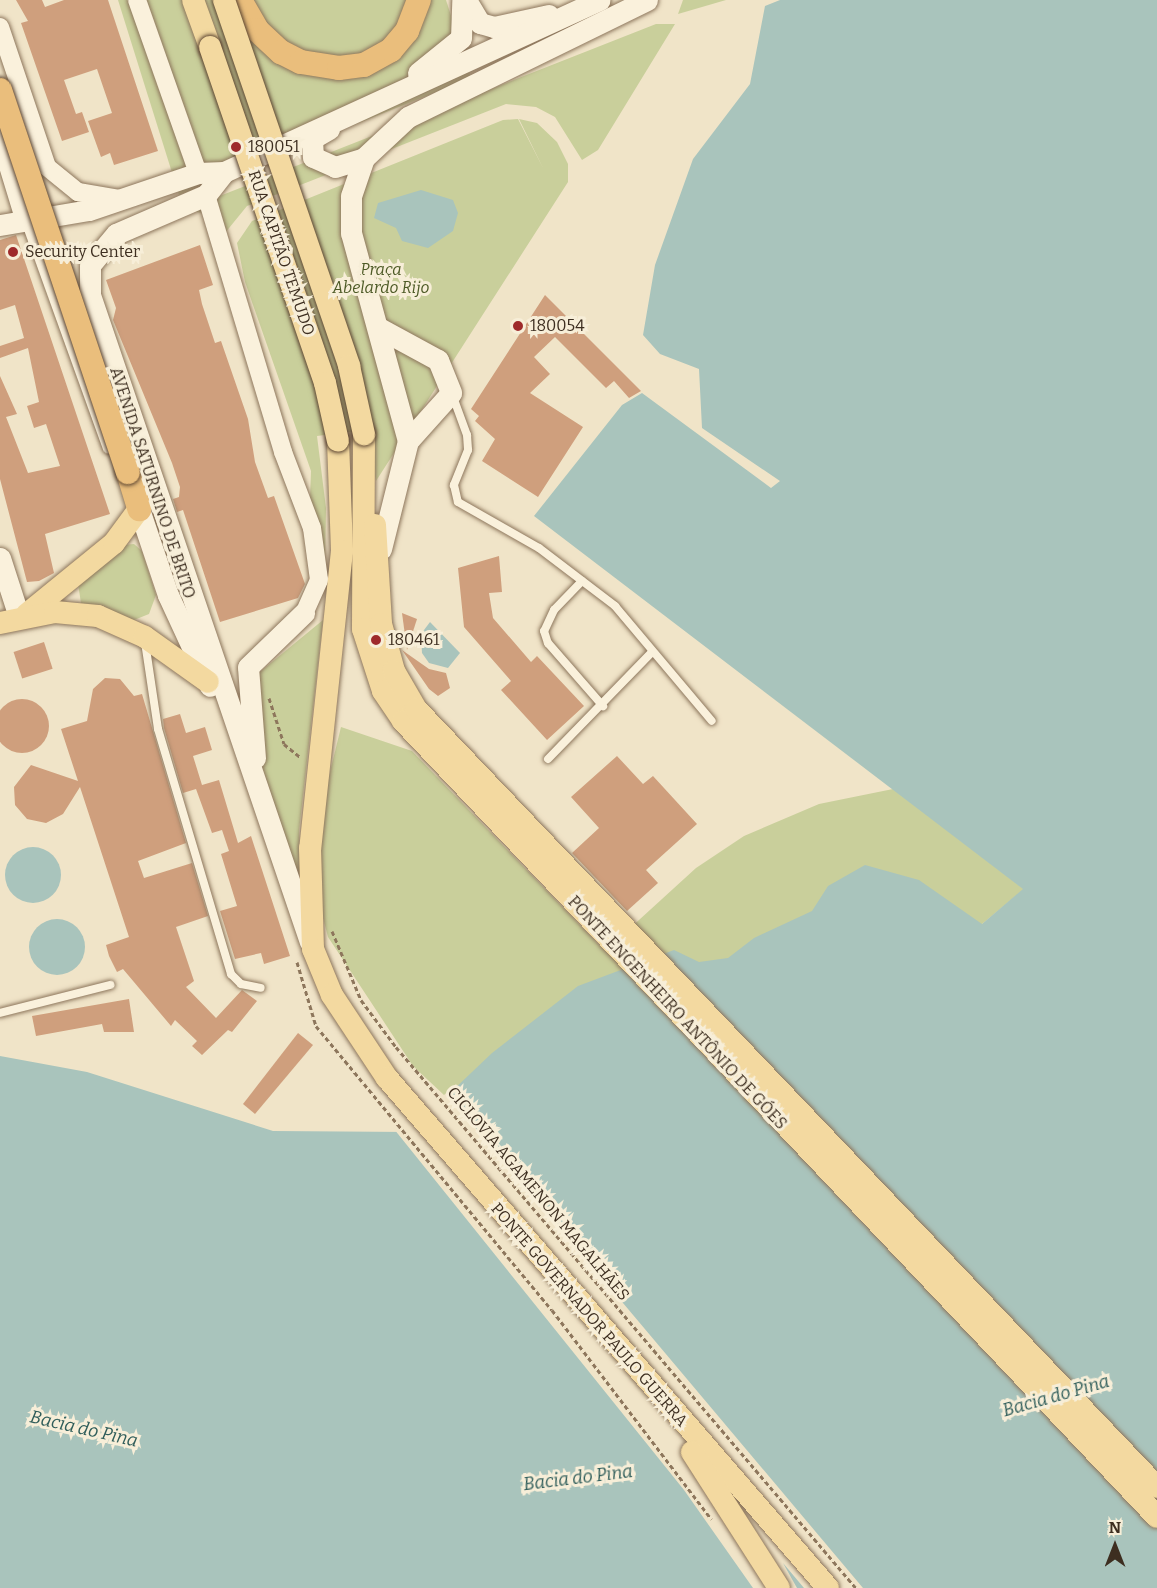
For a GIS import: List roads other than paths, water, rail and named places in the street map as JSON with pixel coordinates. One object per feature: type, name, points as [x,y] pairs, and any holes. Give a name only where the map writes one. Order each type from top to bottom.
[{"type":"highway","points":[[240,0],[257,30],[281,52],[301,62],[339,68],[364,65],[391,50],[407,31],[419,1]]},
{"type":"highway","points":[[0,90],[128,472],[135,518]]},
{"type":"main road","name":"RUA CAPITÃO TEMUDO","points":[[193,0],[311,340],[338,441],[342,551],[309,848],[313,949]]},
{"type":"main road","name":"PONTE ENGENHEIRO ANTÔNIO DE GÓES","points":[[224,0],[349,366],[364,434],[379,559],[381,624],[394,671],[416,709],[593,910],[1157,1518]]},
{"type":"main road","points":[[462,0],[461,38],[442,58],[312,139],[310,151],[334,167],[364,158],[408,117],[648,0]]},
{"type":"main road","points":[[466,0],[480,23],[494,27],[568,15]]},
{"type":"main road","points":[[0,225],[124,199],[198,173],[224,172],[599,0]]},
{"type":"main road","name":"AVENIDA SATURNINO DE BRITO","points":[[0,136],[25,218]]},
{"type":"main road","points":[[364,158],[351,196],[351,233],[379,328],[408,441]]},
{"type":"main road","points":[[206,195],[224,172]]},
{"type":"main road","name":"AVENIDA SATURNINO DE BRITO","points":[[206,195],[137,223],[102,247],[90,265],[90,295],[232,719],[313,949],[357,1037]]},
{"type":"main road","points":[[379,328],[438,360],[451,393],[408,441],[379,559]]},
{"type":"main road","name":"PONTE ENGENHEIRO ANTÔNIO DE GÓES","points":[[368,474],[360,589],[369,658],[383,691],[442,764],[593,910],[1157,1487]]},
{"type":"main road","points":[[15,618],[135,518]]},
{"type":"main road","name":"AVENIDA SATURNINO DE BRITO","points":[[135,518],[208,682],[232,719]]},
{"type":"main road","points":[[0,558],[15,618]]},
{"type":"main road","points":[[263,808],[248,667],[304,613]]},
{"type":"main road","points":[[15,618],[98,616],[145,637],[208,682]]},
{"type":"main road","name":"PONTE GOVERNADOR PAULO GUERRA","points":[[357,1037],[648,1386],[828,1588]]},
{"type":"main road","points":[[648,1386],[779,1588]]},
{"type":"street","points":[[137,0],[198,173]]},
{"type":"street","points":[[0,27],[47,167],[78,192],[124,199]]},
{"type":"street","points":[[206,195],[283,452],[312,528],[319,580],[304,613]]},
{"type":"street","name":"AVENIDA SATURNINO DE BRITO","points":[[25,218],[122,489],[135,518]]},
{"type":"lane","points":[[451,393],[467,435],[454,485],[458,502],[539,548],[615,606],[651,652],[712,721]]},
{"type":"lane","points":[[582,581],[554,610],[544,631],[548,643],[603,706]]},
{"type":"lane","points":[[145,637],[158,729],[231,974],[241,984],[261,988]]},
{"type":"lane","points":[[548,759],[603,706],[651,652]]},
{"type":"lane","points":[[0,1013],[110,985]]},
{"type":"water","name":"Bacia do Pina","points":[[780,0],[1157,0],[1157,1588],[0,1588],[0,1056],[87,1072],[273,1131],[409,1132],[492,1053],[578,986],[674,950],[699,962],[728,958],[754,938],[812,911],[828,886],[865,865],[919,880],[982,924],[1023,889],[534,516],[622,405],[642,393],[771,488],[780,481],[702,428],[699,369],[660,354],[643,335],[655,265],[693,159],[750,84],[765,6]]},
{"type":"water","points":[[421,190],[453,200],[458,213],[453,231],[428,248],[402,241],[396,228],[374,218],[378,203]]},
{"type":"water","points":[[430,622],[460,653],[448,668],[429,663],[422,653],[421,634]]},
{"type":"water","points":[[28,847],[38,847],[53,855],[59,864],[61,875],[59,886],[53,895],[38,903],[28,903],[17,898],[10,891],[5,880],[5,870],[10,859],[17,852]]},
{"type":"water","points":[[52,919],[62,919],[77,927],[83,936],[85,947],[83,958],[77,967],[62,975],[52,975],[41,970],[34,963],[29,952],[29,942],[34,931],[41,924]]},
{"type":"place","name":"180051","points":[[236,147]]},
{"type":"place","name":"Security Center","points":[[13,252]]},
{"type":"place","name":"180054","points":[[518,326]]},
{"type":"place","name":"180461","points":[[376,640]]},
{"type":"park label","name":"Praça Abelardo Rijo","points":[[381,279]]}]
